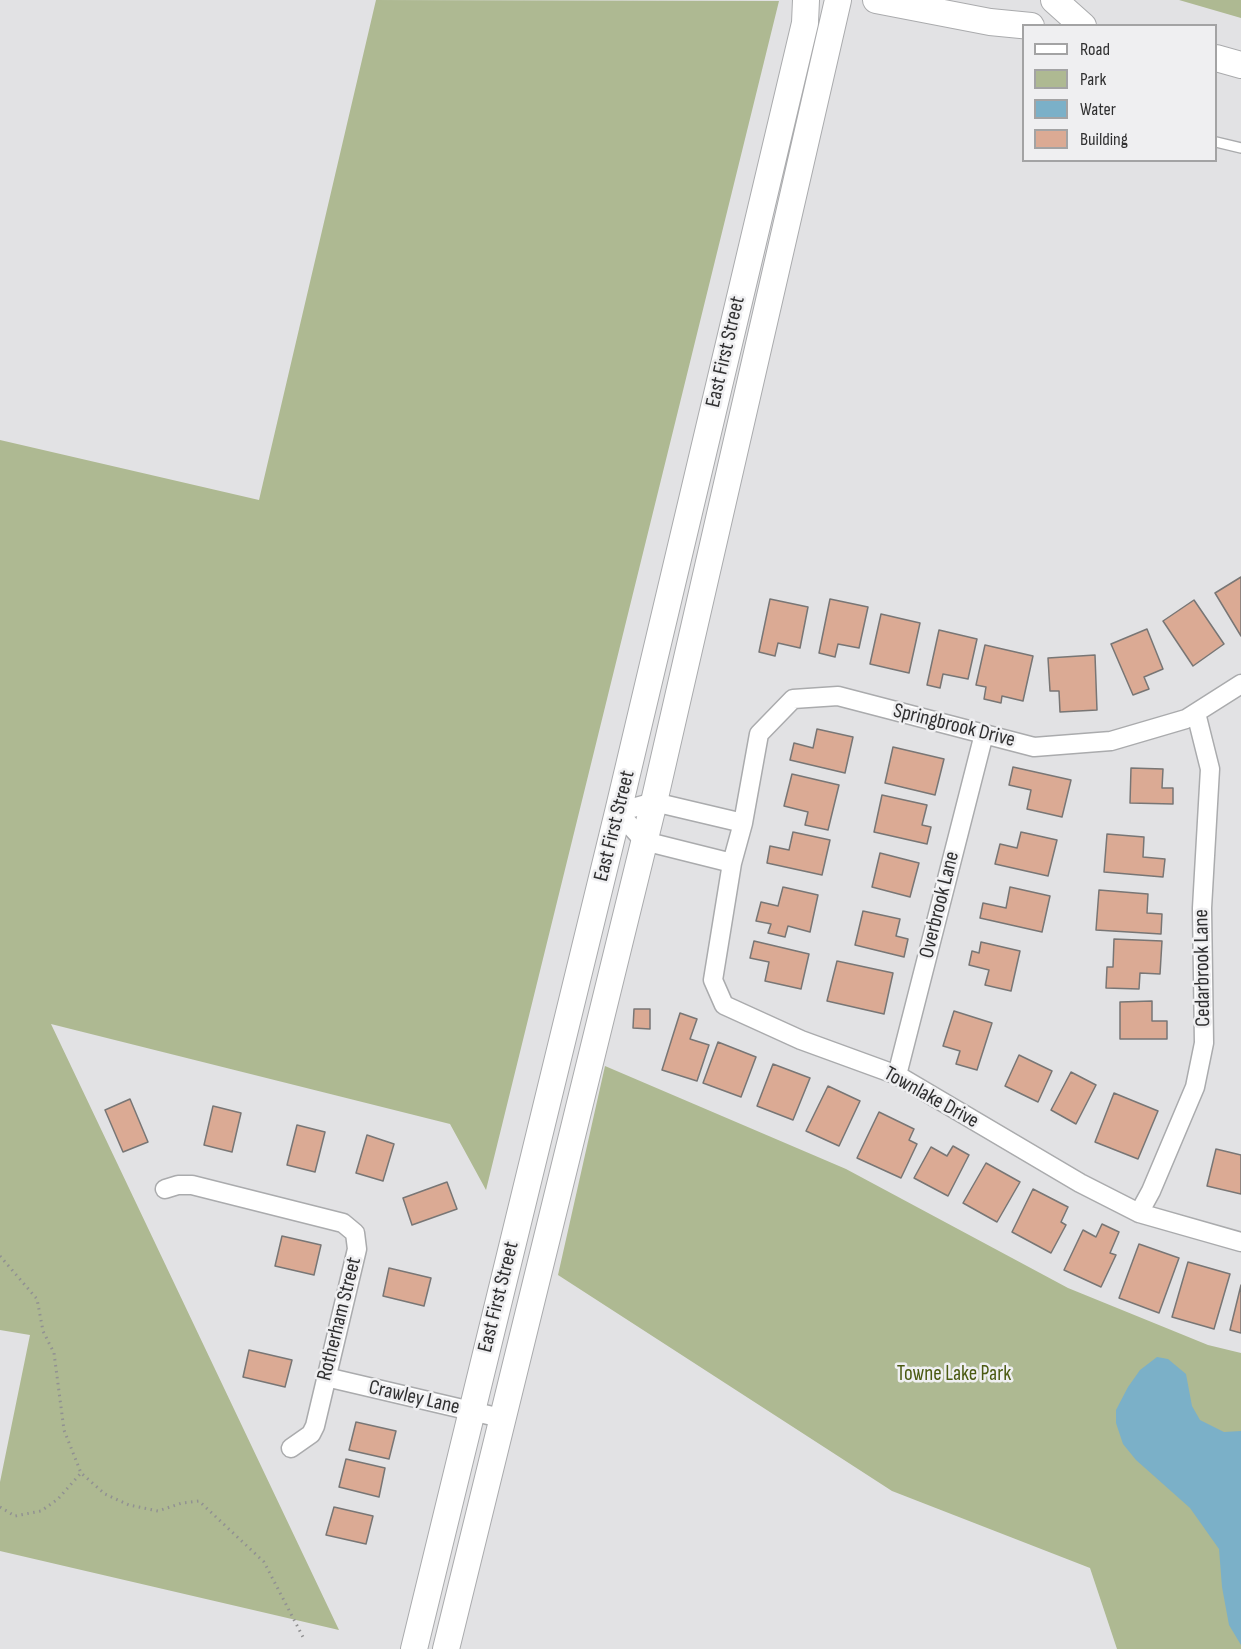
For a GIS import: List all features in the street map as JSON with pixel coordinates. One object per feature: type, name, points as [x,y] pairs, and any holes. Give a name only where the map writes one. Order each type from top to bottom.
[{"type":"main road","name":"East First Street","points":[[414,1649],[618,812],[805,23],[806,0]]},
{"type":"main road","name":"East First Street","points":[[446,1649],[654,802],[838,0]]},
{"type":"main road","points":[[876,0],[979,20],[1022,25]]},
{"type":"main road","points":[[1054,0],[1081,24]]},
{"type":"main road","points":[[1217,59],[1241,65]]},
{"type":"street","name":"Springbrook Drive","points":[[742,823],[759,734],[793,699],[838,696],[1034,747],[1111,741],[1186,719],[1241,684]]},
{"type":"street","name":"Cedarbrook Lane","points":[[1139,1213],[1151,1191],[1195,1087],[1204,1043],[1202,908],[1209,769],[1196,713]]},
{"type":"street","name":"Overbrook Lane","points":[[897,1076],[984,734]]},
{"type":"street","points":[[732,863],[644,841],[618,812],[654,802],[742,823]]},
{"type":"street","name":"Townlake Drive","points":[[742,823],[732,863],[713,980],[723,1005],[801,1040],[897,1076],[1080,1183],[1139,1213],[1241,1242]]},
{"type":"street","name":"Rotherham Street","points":[[165,1189],[178,1185],[192,1185],[350,1227],[355,1233],[357,1250],[315,1426],[305,1440],[291,1448]]},
{"type":"street","name":"Crawley Lane","points":[[326,1377],[501,1418]]},
{"type":"lane","points":[[1217,142],[1241,148]]},
{"type":"path","points":[[0,1256],[37,1299],[43,1331],[54,1353],[64,1430],[81,1473],[105,1494],[129,1505],[158,1511],[199,1501],[264,1562],[304,1639]]},
{"type":"path","points":[[0,1507],[15,1516],[41,1511],[58,1499],[81,1473]]},
{"type":"green space","points":[[376,0],[779,1],[486,1190],[450,1124],[51,1024],[339,1630],[0,1551],[0,1482],[30,1335],[0,1330],[0,440],[259,500]]},
{"type":"green space","points":[[1179,0],[1241,0],[1241,18]]},
{"type":"green space","name":"Towne Lake Park","points":[[605,1066],[846,1169],[1068,1288],[1208,1345],[1241,1353],[1241,1649],[1117,1649],[1090,1568],[892,1491],[558,1275]]},
{"type":"water","points":[[1157,1357],[1168,1359],[1186,1374],[1192,1406],[1200,1420],[1224,1432],[1241,1431],[1241,1645],[1229,1625],[1222,1587],[1219,1549],[1190,1508],[1136,1460],[1123,1444],[1116,1423],[1116,1410],[1128,1387],[1140,1370]]},
{"type":"building","points":[[1241,577],[1241,636],[1215,593]]},
{"type":"building","points":[[770,599],[808,607],[800,648],[778,643],[775,656],[759,652]]},
{"type":"building","points":[[830,599],[868,607],[859,648],[838,644],[835,657],[819,653]]},
{"type":"building","points":[[1194,600],[1224,644],[1193,666],[1163,621]]},
{"type":"building","points":[[881,614],[920,623],[909,673],[870,664]]},
{"type":"building","points":[[1147,629],[1163,669],[1144,677],[1149,689],[1133,695],[1111,644]]},
{"type":"building","points":[[939,630],[977,639],[968,679],[943,674],[940,688],[927,685]]},
{"type":"building","points":[[985,645],[1033,656],[1023,701],[1002,696],[1001,703],[984,699],[986,687],[976,685]]},
{"type":"building","points":[[1095,655],[1097,710],[1060,712],[1059,691],[1050,691],[1048,658]]},
{"type":"building","points":[[817,729],[853,737],[845,773],[790,760],[794,743],[813,748]]},
{"type":"building","points":[[893,747],[944,759],[935,795],[885,783]]},
{"type":"building","points":[[1013,767],[1071,780],[1062,817],[1027,809],[1031,790],[1009,785]]},
{"type":"building","points":[[1131,768],[1163,769],[1162,788],[1173,788],[1173,804],[1130,803]]},
{"type":"building","points":[[792,774],[839,785],[828,830],[805,825],[808,812],[784,806]]},
{"type":"building","points":[[882,795],[927,805],[922,825],[931,827],[927,844],[874,832]]},
{"type":"building","points":[[793,832],[830,840],[822,875],[767,863],[770,846],[789,850]]},
{"type":"building","points":[[1021,832],[1057,840],[1048,876],[995,864],[1000,844],[1017,848]]},
{"type":"building","points":[[1107,834],[1144,837],[1143,857],[1165,859],[1163,877],[1104,872]]},
{"type":"building","points":[[880,853],[919,863],[910,897],[872,887]]},
{"type":"building","points":[[783,887],[818,895],[810,932],[788,926],[785,937],[768,933],[771,924],[756,921],[761,902],[778,906]]},
{"type":"building","points":[[1010,887],[1050,896],[1042,932],[980,918],[983,903],[1006,908]]},
{"type":"building","points":[[1099,890],[1148,894],[1147,913],[1162,914],[1161,934],[1096,930]]},
{"type":"building","points":[[863,911],[900,919],[896,936],[908,939],[904,957],[855,945]]},
{"type":"building","points":[[1114,939],[1162,941],[1160,974],[1140,973],[1139,989],[1106,988],[1107,967],[1113,967]]},
{"type":"building","points":[[754,941],[809,954],[801,989],[765,981],[769,962],[750,958]]},
{"type":"building","points":[[981,942],[1020,951],[1011,991],[985,985],[989,970],[969,965],[972,951],[979,953]]},
{"type":"building","points":[[837,961],[893,973],[884,1014],[827,1001]]},
{"type":"building","points":[[1152,1001],[1152,1021],[1167,1021],[1167,1039],[1120,1039],[1120,1002]]},
{"type":"building","points":[[634,1009],[650,1009],[650,1029],[633,1028]]},
{"type":"building","points":[[954,1011],[992,1023],[977,1070],[956,1064],[960,1051],[943,1046]]},
{"type":"building","points":[[680,1013],[697,1019],[690,1039],[709,1045],[697,1081],[662,1070]]},
{"type":"building","points":[[718,1042],[756,1057],[741,1097],[703,1083]]},
{"type":"building","points":[[1019,1055],[1052,1071],[1038,1102],[1005,1086]]},
{"type":"building","points":[[773,1064],[810,1078],[793,1120],[757,1106]]},
{"type":"building","points":[[1071,1072],[1096,1085],[1076,1124],[1051,1110]]},
{"type":"building","points":[[828,1086],[860,1101],[839,1146],[806,1131]]},
{"type":"building","points":[[1114,1093],[1158,1111],[1138,1159],[1095,1142]]},
{"type":"building","points":[[130,1099],[148,1142],[123,1152],[105,1110]]},
{"type":"building","points":[[213,1106],[241,1113],[232,1152],[204,1145]]},
{"type":"building","points":[[879,1112],[914,1129],[909,1140],[917,1144],[901,1178],[857,1158]]},
{"type":"building","points":[[297,1125],[325,1132],[315,1172],[287,1165]]},
{"type":"building","points":[[367,1135],[394,1144],[383,1181],[356,1173]]},
{"type":"building","points":[[953,1146],[969,1155],[948,1196],[914,1178],[931,1147],[947,1156]]},
{"type":"building","points":[[1216,1149],[1241,1155],[1241,1194],[1207,1186]]},
{"type":"building","points":[[986,1163],[1020,1182],[997,1222],[963,1203]]},
{"type":"building","points":[[447,1182],[457,1209],[412,1225],[403,1198]]},
{"type":"building","points":[[1033,1189],[1068,1207],[1061,1222],[1066,1225],[1051,1253],[1012,1232]]},
{"type":"building","points":[[1102,1224],[1119,1232],[1110,1253],[1116,1255],[1101,1287],[1064,1270],[1083,1230],[1096,1237]]},
{"type":"building","points":[[282,1236],[321,1245],[314,1275],[275,1266]]},
{"type":"building","points":[[1139,1244],[1179,1258],[1159,1313],[1119,1298]]},
{"type":"building","points":[[1188,1262],[1230,1274],[1214,1329],[1172,1317]]},
{"type":"building","points":[[389,1268],[431,1278],[424,1306],[383,1296]]},
{"type":"building","points":[[1241,1285],[1241,1333],[1230,1330]]},
{"type":"building","points":[[249,1350],[292,1360],[285,1387],[243,1377]]},
{"type":"building","points":[[356,1422],[396,1431],[389,1459],[349,1450]]},
{"type":"building","points":[[346,1459],[385,1468],[379,1497],[339,1487]]},
{"type":"building","points":[[334,1507],[373,1516],[366,1544],[326,1535]]}]
